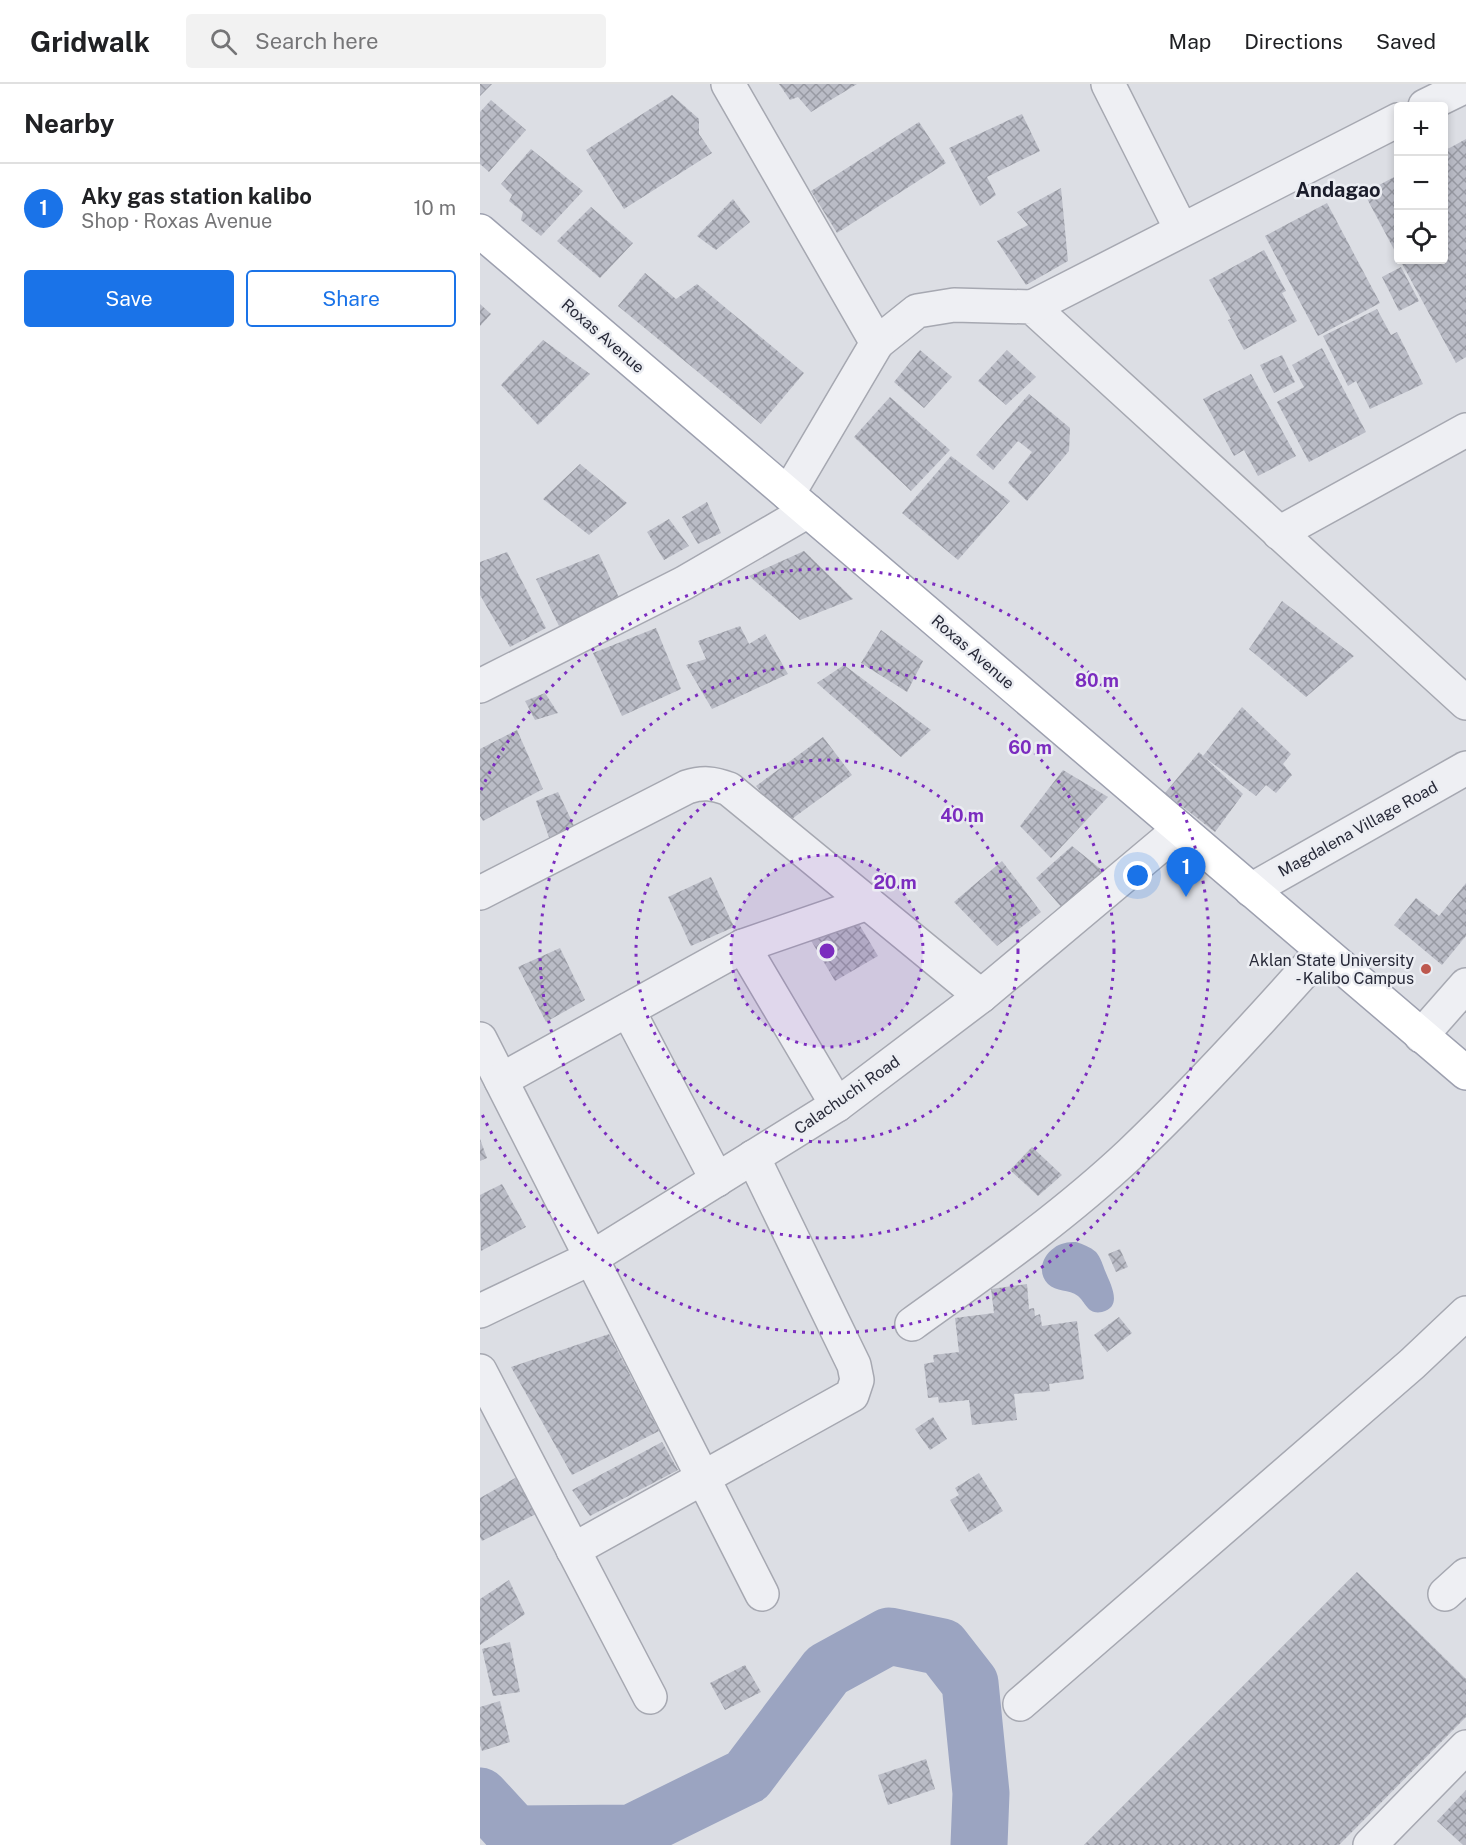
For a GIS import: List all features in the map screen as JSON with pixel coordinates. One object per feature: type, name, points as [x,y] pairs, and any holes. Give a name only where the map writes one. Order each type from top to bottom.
[{"type":"main road","name":"Roxas Avenue","points":[[480,231],[1466,1074]]},
{"type":"street","points":[[728,84],[877,343]]},
{"type":"street","points":[[1108,84],[1181,229]]},
{"type":"street","points":[[1433,102],[1466,86]]},
{"type":"street","points":[[480,686],[684,583],[798,503],[877,343],[917,311],[954,305],[1032,307],[1394,122]]},
{"type":"street","points":[[1032,307],[1466,704]]},
{"type":"street","points":[[1279,533],[1466,430]]},
{"type":"street","name":"Magdalena Village Road","points":[[1251,890],[1466,768]]},
{"type":"street","points":[[480,892],[687,787],[701,783],[715,783],[729,789],[981,996]]},
{"type":"street","name":"Calachuchi Road","points":[[480,1311],[591,1258],[837,1105],[981,996],[1180,830]]},
{"type":"street","points":[[501,1080],[743,946],[868,903]]},
{"type":"street","points":[[743,946],[837,1105]]},
{"type":"street","points":[[912,1324],[1031,1238],[1130,1153],[1242,1041],[1322,951]]},
{"type":"street","points":[[1421,1035],[1466,985]]},
{"type":"street","points":[[628,1010],[717,1180]]},
{"type":"street","points":[[480,1039],[762,1594]]},
{"type":"street","points":[[573,1550],[852,1395],[857,1380],[854,1365],[753,1157]]},
{"type":"street","points":[[1020,1704],[1412,1364],[1466,1313]]},
{"type":"street","points":[[480,1371],[650,1697]]},
{"type":"street","points":[[1370,1845],[1466,1747]]},
{"type":"water","points":[[1076,1242],[1098,1254],[1110,1283],[1114,1301],[1108,1309],[1102,1312],[1093,1312],[1071,1292],[1051,1287],[1043,1275],[1042,1265],[1050,1251],[1059,1245]]},
{"type":"building","points":[[480,84],[492,84],[480,96]]},
{"type":"building","points":[[779,84],[857,84],[811,112],[798,97],[790,100]]},
{"type":"building","points":[[672,95],[699,119],[699,134],[712,153],[624,209],[586,150]]},
{"type":"building","points":[[491,100],[526,130],[489,172],[480,164],[480,112]]},
{"type":"building","points":[[1022,114],[1040,151],[987,177],[996,195],[980,206],[949,148]]},
{"type":"building","points":[[919,122],[946,163],[837,233],[811,191]]},
{"type":"building","points":[[1466,139],[1466,357],[1456,363],[1402,264],[1448,264],[1448,149]]},
{"type":"building","points":[[531,149],[583,191],[541,236],[521,220],[523,212],[509,201],[512,195],[501,184]]},
{"type":"building","points":[[1394,177],[1394,249],[1364,193]]},
{"type":"building","points":[[1061,188],[1068,261],[1026,285],[997,241],[1028,225],[1017,212]]},
{"type":"building","points":[[733,199],[750,222],[716,250],[697,236]]},
{"type":"building","points":[[1327,203],[1380,303],[1318,336],[1265,236]]},
{"type":"building","points":[[591,207],[633,243],[600,278],[557,241]]},
{"type":"building","points":[[1264,250],[1286,291],[1282,293],[1297,321],[1244,350],[1228,320],[1231,319],[1209,280]]},
{"type":"building","points":[[1401,267],[1419,301],[1399,311],[1382,277]]},
{"type":"building","points":[[645,273],[676,299],[697,284],[804,373],[761,424],[618,306]]},
{"type":"building","points":[[480,304],[491,314],[480,326]]},
{"type":"building","points":[[1377,309],[1391,335],[1397,332],[1423,384],[1370,409],[1356,381],[1348,386],[1323,336]]},
{"type":"building","points":[[543,340],[590,374],[538,425],[501,385]]},
{"type":"building","points":[[1322,348],[1366,432],[1309,462],[1277,402],[1304,387],[1292,365]]},
{"type":"building","points":[[920,350],[952,377],[924,408],[894,382]]},
{"type":"building","points":[[1007,350],[1036,377],[1006,405],[978,381]]},
{"type":"building","points":[[1282,355],[1295,382],[1274,393],[1260,365]]},
{"type":"building","points":[[1251,374],[1296,456],[1258,476],[1244,450],[1234,456],[1203,399]]},
{"type":"building","points":[[1029,394],[1070,428],[1069,451],[1027,501],[1008,483],[1032,452],[1018,441],[993,470],[976,455]]},
{"type":"building","points":[[890,397],[950,450],[911,491],[854,437]]},
{"type":"building","points":[[951,456],[1010,501],[958,560],[902,513]]},
{"type":"building","points":[[580,464],[627,503],[589,535],[543,499]]},
{"type":"building","points":[[707,502],[721,533],[698,544],[682,517]]},
{"type":"building","points":[[669,519],[689,546],[664,560],[647,532]]},
{"type":"building","points":[[804,551],[853,599],[800,620],[749,576]]},
{"type":"building","points":[[507,552],[546,628],[510,647],[480,595],[480,562]]},
{"type":"building","points":[[599,554],[621,602],[559,626],[536,579]]},
{"type":"building","points":[[1282,601],[1354,656],[1306,697],[1249,649]]},
{"type":"building","points":[[740,626],[749,644],[765,634],[788,674],[712,709],[686,665],[706,659],[698,641]]},
{"type":"building","points":[[656,628],[681,689],[622,716],[593,653]]},
{"type":"building","points":[[881,630],[923,661],[907,692],[861,663]]},
{"type":"building","points":[[844,665],[931,730],[901,757],[817,683]]},
{"type":"building","points":[[545,693],[558,713],[535,720],[525,701]]},
{"type":"building","points":[[1242,707],[1291,754],[1283,764],[1292,775],[1276,793],[1266,785],[1256,796],[1203,756]]},
{"type":"building","points":[[517,730],[543,789],[483,821],[480,816],[480,749]]},
{"type":"building","points":[[823,737],[852,775],[785,824],[756,786]]},
{"type":"building","points":[[1199,752],[1243,794],[1215,832],[1165,793]]},
{"type":"building","points":[[1063,770],[1108,797],[1051,858],[1020,826]]},
{"type":"building","points":[[558,792],[577,832],[550,840],[536,801]]},
{"type":"building","points":[[1072,846],[1108,875],[1063,909],[1036,878]]},
{"type":"building","points":[[1002,861],[1041,912],[997,946],[954,902]]},
{"type":"building","points":[[711,877],[734,927],[691,946],[668,897]]},
{"type":"building","points":[[1466,883],[1466,936],[1442,965],[1394,925],[1416,898],[1439,916]]},
{"type":"building","points":[[856,919],[878,956],[835,981],[806,932]]},
{"type":"building","points":[[560,948],[585,1000],[546,1022],[518,967]]},
{"type":"building","points":[[480,1139],[487,1158],[480,1161]]},
{"type":"building","points":[[1032,1147],[1062,1175],[1038,1196],[1010,1170]]},
{"type":"building","points":[[502,1184],[526,1227],[481,1251],[480,1195]]},
{"type":"building","points":[[1120,1249],[1128,1267],[1116,1272],[1108,1254]]},
{"type":"building","points":[[1027,1284],[1029,1309],[1034,1308],[1035,1316],[1040,1314],[1042,1326],[1077,1321],[1084,1379],[1049,1384],[1050,1391],[1014,1394],[1017,1420],[972,1425],[969,1400],[939,1403],[938,1397],[928,1398],[924,1364],[934,1362],[933,1355],[959,1352],[955,1318],[994,1313],[991,1289]]},
{"type":"building","points":[[1119,1317],[1132,1333],[1107,1352],[1094,1335]]},
{"type":"building","points":[[609,1334],[659,1431],[572,1475],[511,1367]]},
{"type":"building","points":[[933,1417],[947,1439],[930,1450],[915,1429]]},
{"type":"building","points":[[662,1442],[678,1470],[590,1516],[572,1490]]},
{"type":"building","points":[[979,1473],[1003,1511],[969,1532],[950,1500],[959,1495],[955,1488]]},
{"type":"building","points":[[517,1477],[538,1513],[482,1541],[480,1537],[480,1498]]},
{"type":"building","points":[[1357,1572],[1466,1679],[1466,1717],[1339,1845],[1084,1845]]},
{"type":"building","points":[[509,1580],[525,1614],[480,1645],[480,1599]]},
{"type":"building","points":[[510,1642],[520,1692],[493,1696],[482,1649]]},
{"type":"building","points":[[745,1665],[761,1692],[725,1710],[710,1683]]},
{"type":"building","points":[[500,1701],[510,1742],[482,1751],[480,1707]]},
{"type":"building","points":[[926,1759],[935,1789],[888,1805],[878,1775]]},
{"type":"building","points":[[1466,1790],[1466,1845],[1463,1845],[1437,1821]]},
{"type":"waterway","points":[[480,1796],[515,1834],[631,1833],[747,1776],[827,1670],[889,1636],[942,1647],[970,1683],[981,1793],[979,1845]]},
{"type":"place","name":"Aky gas station kalibo","points":[[1186,897]]},
{"type":"place","name":"Aklan State University - Kalibo Campus","points":[[1426,969]]},
{"type":"district","name":"Andagao","points":[[1338,190]]}]
